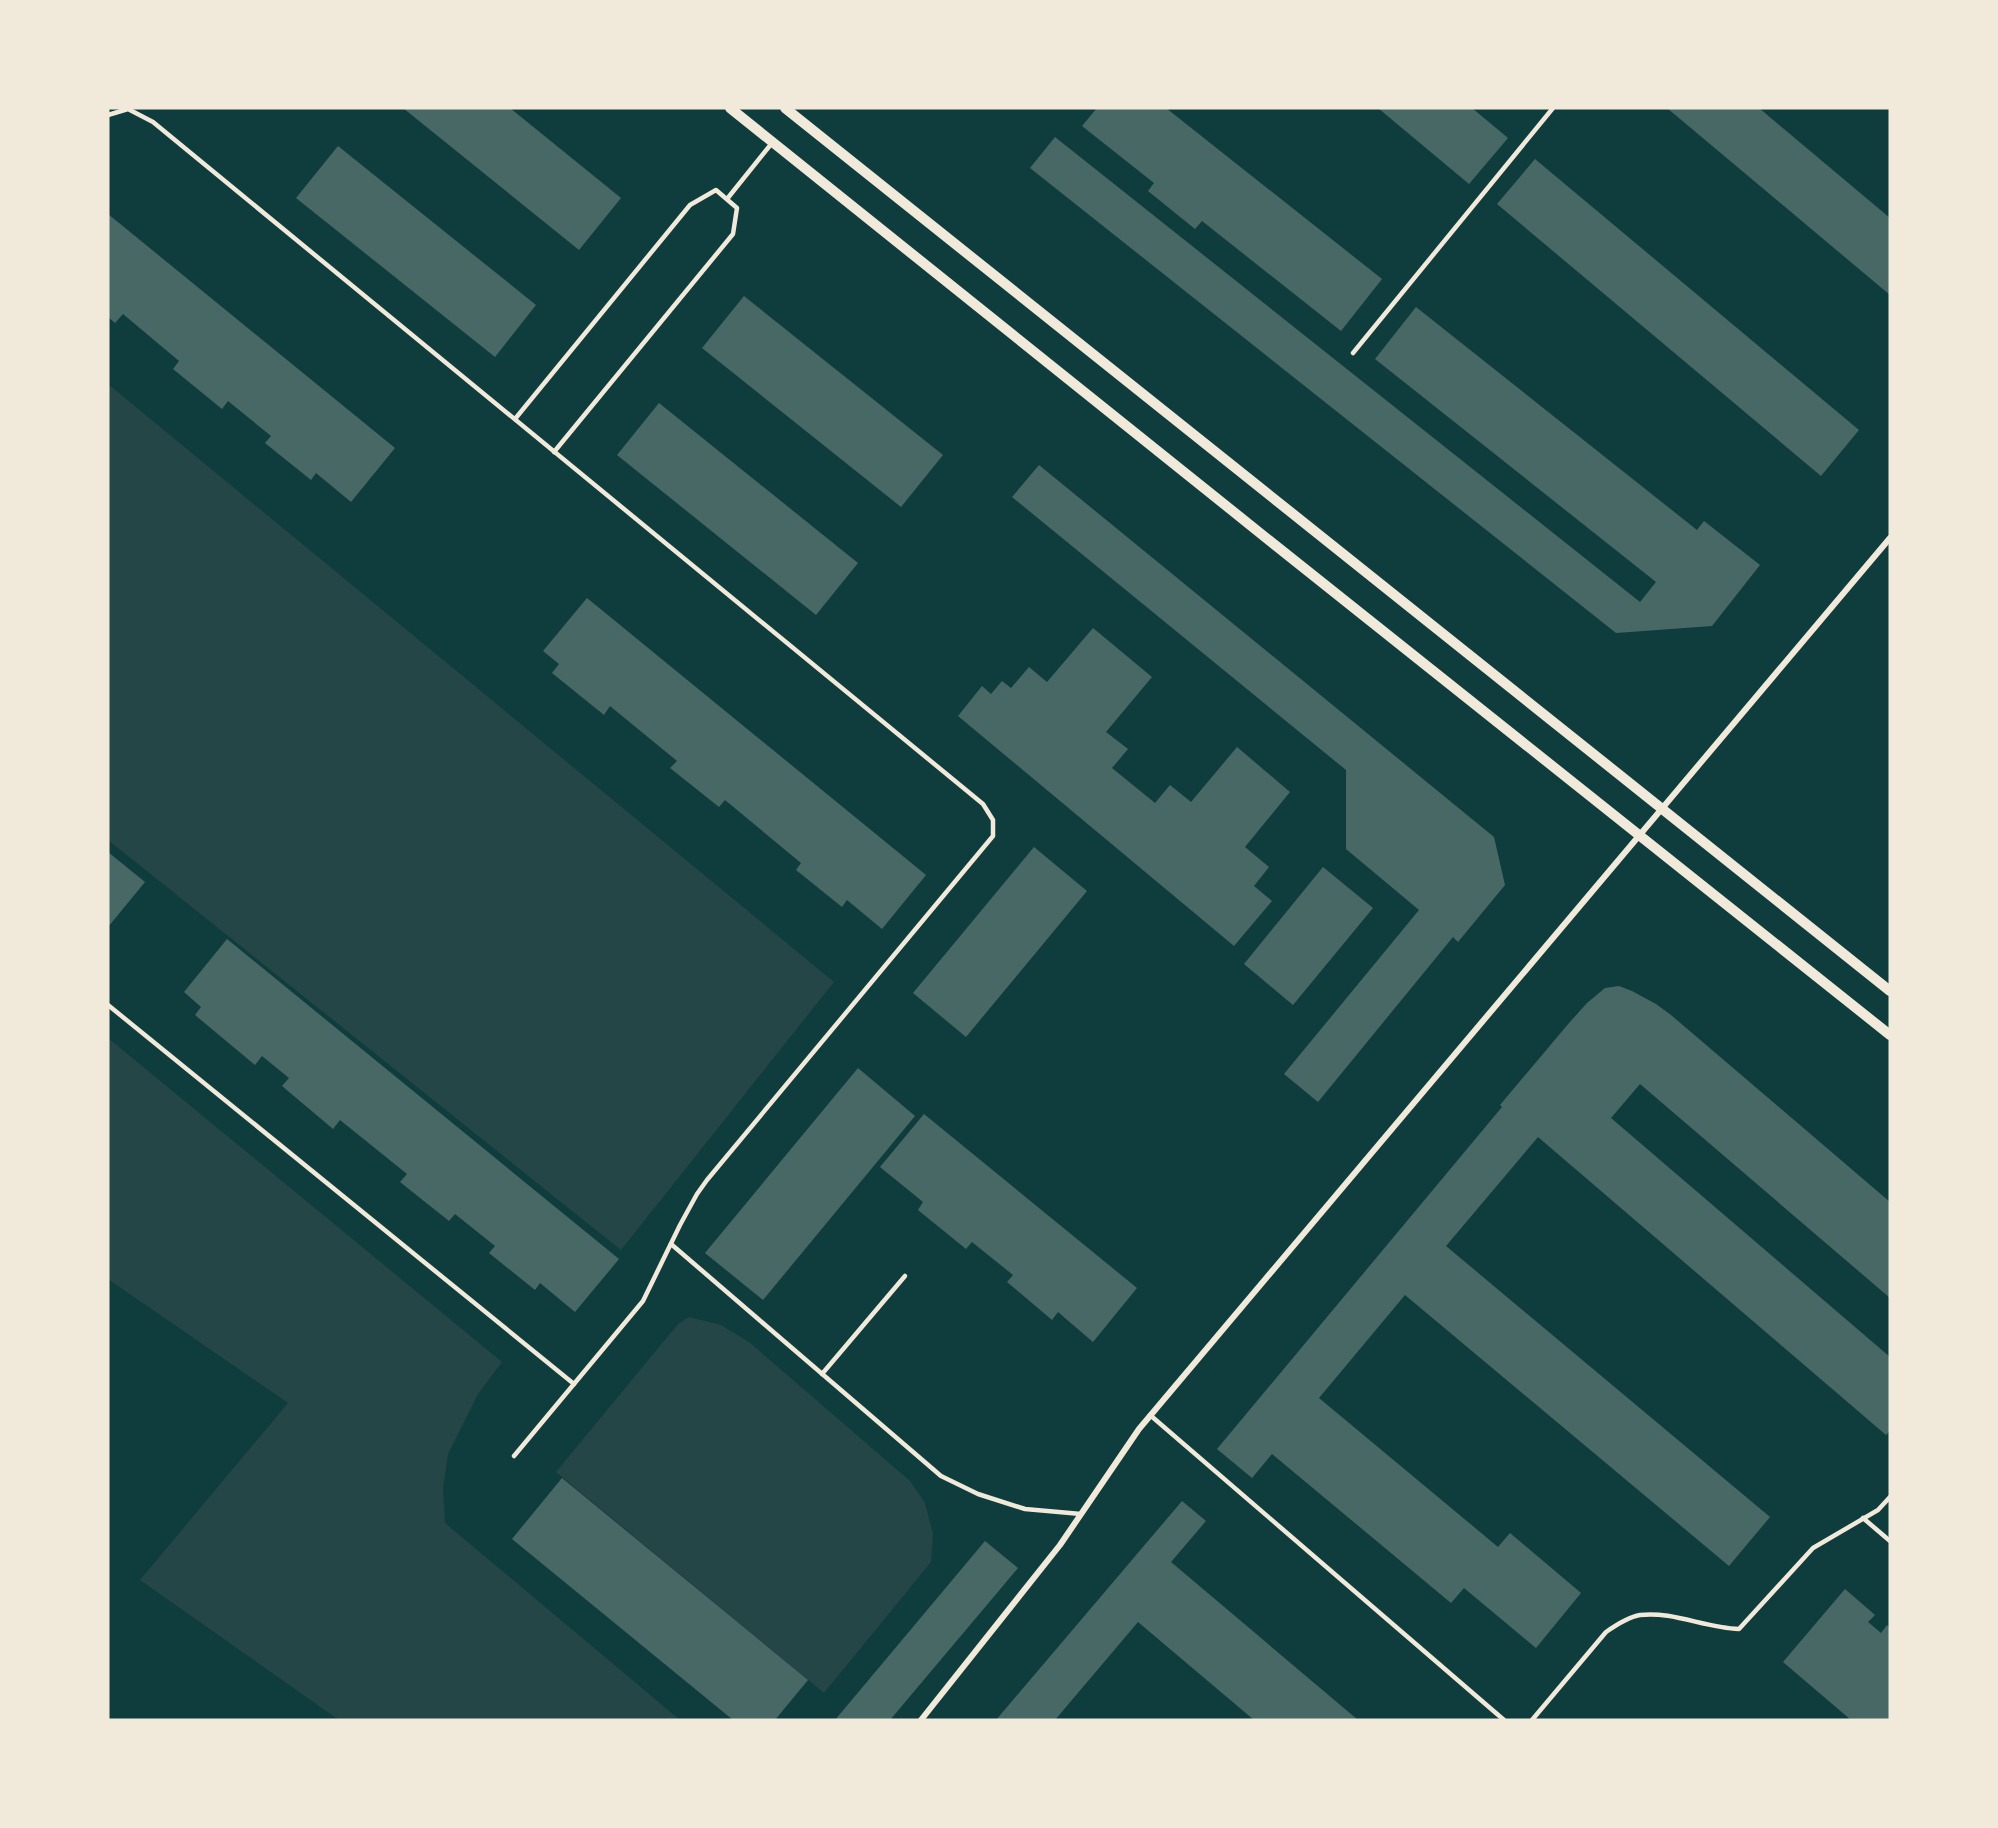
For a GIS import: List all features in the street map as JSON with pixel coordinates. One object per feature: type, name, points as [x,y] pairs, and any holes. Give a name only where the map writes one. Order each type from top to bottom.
[{"type":"street","points":[[730,108],[1890,1035]]},
{"type":"street","points":[[785,108],[1890,991]]},
{"type":"street","points":[[921,1720],[1060,1545],[1150,1415],[1890,538]]},
{"type":"lane","points":[[1353,353],[1553,108]]},
{"type":"lane","points":[[108,115],[128,109],[153,122],[983,804],[993,820],[993,836],[707,1180],[697,1194],[643,1301],[514,1456]]},
{"type":"lane","points":[[727,200],[772,142]]},
{"type":"lane","points":[[515,419],[690,205],[716,190],[737,208],[733,234],[554,452]]},
{"type":"lane","points":[[108,1005],[574,1384]]},
{"type":"lane","points":[[671,1244],[941,1476],[978,1494],[1025,1509],[1081,1514]]},
{"type":"lane","points":[[822,1374],[905,1276]]},
{"type":"lane","points":[[1150,1415],[1504,1720]]},
{"type":"lane","points":[[1532,1720],[1606,1632],[1621,1622],[1638,1615],[1666,1615],[1698,1623],[1739,1629],[1813,1548],[1878,1510],[1890,1497]]},
{"type":"lane","points":[[1863,1518],[1890,1541]]},
{"type":"shaded area","points":[[108,384],[834,982],[621,1250],[108,840]]},
{"type":"shaded area","points":[[108,1038],[502,1362],[478,1394],[448,1454],[443,1488],[445,1523],[680,1720],[339,1720],[140,1580],[288,1403],[108,1279]]},
{"type":"shaded area","points":[[689,1317],[721,1325],[749,1342],[910,1481],[925,1503],[933,1534],[931,1562],[824,1693],[556,1472],[678,1324]]},
{"type":"building","points":[[403,108],[510,108],[621,198],[579,250]]},
{"type":"building","points":[[1097,108],[1166,108],[1382,279],[1341,331],[1202,221],[1195,229],[1148,191],[1154,183],[1082,126]]},
{"type":"building","points":[[1378,108],[1472,108],[1508,138],[1469,184]]},
{"type":"building","points":[[1667,108],[1759,108],[1890,218],[1890,295]]},
{"type":"building","points":[[1055,137],[1640,602],[1656,582],[1375,359],[1416,307],[1697,530],[1704,521],[1760,565],[1712,626],[1616,633],[1030,168]]},
{"type":"building","points":[[338,146],[536,305],[495,357],[296,198]]},
{"type":"building","points":[[1535,159],[1859,430],[1821,476],[1497,204]]},
{"type":"building","points":[[108,214],[395,448],[351,502],[316,473],[311,480],[265,443],[271,436],[228,401],[222,409],[173,369],[179,361],[123,314],[115,323],[108,317]]},
{"type":"building","points":[[744,296],[943,455],[901,507],[702,348]]},
{"type":"building","points":[[659,403],[858,563],[816,615],[617,455]]},
{"type":"building","points":[[1039,465],[1494,837],[1505,885],[1458,942],[1453,937],[1318,1102],[1284,1074],[1419,910],[1346,849],[1346,770],[1012,497]]},
{"type":"building","points":[[587,598],[926,875],[882,929],[847,900],[842,907],[796,870],[801,863],[725,800],[719,807],[670,768],[677,761],[610,706],[604,715],[552,673],[559,664],[543,651]]},
{"type":"building","points":[[1093,628],[1152,677],[1106,732],[1128,749],[1112,768],[1155,803],[1170,785],[1191,802],[1237,747],[1290,792],[1245,847],[1269,867],[1254,886],[1272,901],[1234,946],[958,716],[982,686],[991,694],[1002,681],[1011,688],[1029,667],[1047,682]]},
{"type":"building","points":[[1034,847],[1087,891],[966,1037],[913,993]]},
{"type":"building","points":[[108,852],[145,882],[108,927]]},
{"type":"building","points":[[1323,867],[1373,908],[1293,1005],[1244,964]]},
{"type":"building","points":[[227,939],[619,1259],[575,1312],[540,1283],[535,1290],[489,1253],[495,1246],[455,1214],[449,1221],[400,1182],[407,1174],[340,1120],[333,1129],[282,1086],[289,1078],[262,1056],[255,1065],[195,1015],[201,1007],[184,992]]},
{"type":"building","points":[[1619,986],[1656,1004],[1671,1015],[1890,1202],[1890,1298],[1640,1084],[1611,1118],[1890,1357],[1890,1431],[1886,1435],[1538,1137],[1446,1246],[1770,1517],[1729,1566],[1405,1295],[1319,1398],[1498,1547],[1510,1533],[1581,1593],[1536,1648],[1464,1588],[1451,1603],[1272,1454],[1252,1478],[1217,1449],[1502,1107],[1500,1105],[1569,1023],[1605,988]]},
{"type":"building","points":[[858,1068],[915,1116],[763,1300],[705,1253]]},
{"type":"building","points":[[924,1114],[1137,1288],[1093,1342],[1058,1312],[1052,1320],[1007,1282],[1013,1275],[972,1242],[966,1249],[918,1210],[923,1202],[880,1167]]},
{"type":"building","points":[[562,1478],[808,1680],[775,1720],[733,1720],[512,1539]]},
{"type":"building","points":[[1182,1501],[1206,1521],[1171,1562],[1358,1720],[1254,1720],[1138,1622],[1055,1720],[996,1720]]},
{"type":"building","points":[[985,1541],[1018,1568],[890,1720],[835,1720]]},
{"type":"building","points":[[1845,1589],[1875,1615],[1868,1622],[1881,1633],[1887,1625],[1890,1628],[1890,1720],[1851,1720],[1783,1662]]}]
